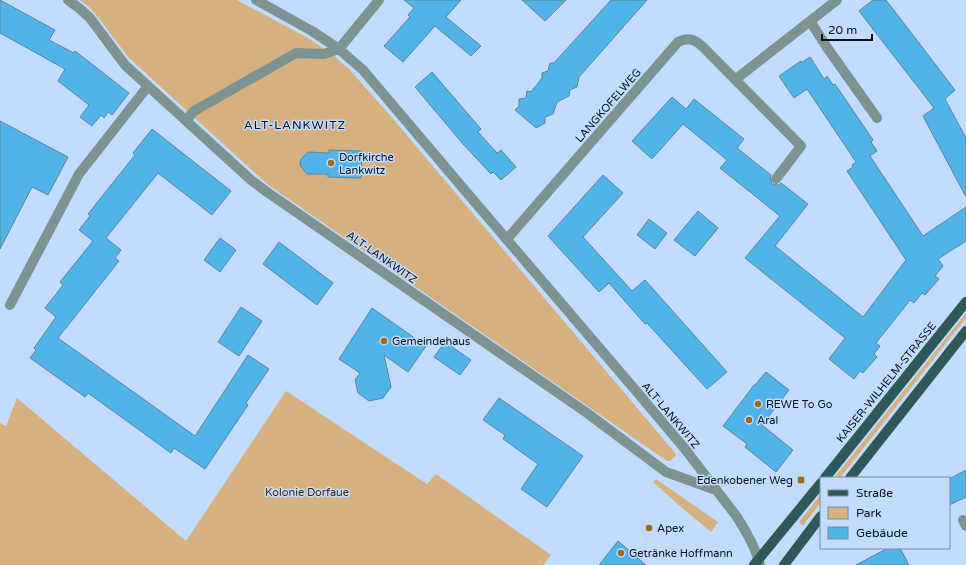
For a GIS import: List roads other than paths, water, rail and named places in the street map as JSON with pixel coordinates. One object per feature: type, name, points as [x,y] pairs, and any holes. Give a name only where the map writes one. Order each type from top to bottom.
[{"type":"main road","name":"KAISER-WILHELM-STRASSE","points":[[826,477],[966,302]]},
{"type":"main road","points":[[851,477],[966,331]]},
{"type":"main road","points":[[757,563],[820,484]]},
{"type":"main road","points":[[784,565],[820,517]]},
{"type":"street","name":"ALT-LANKWITZ","points":[[68,0],[90,18],[125,65],[251,180],[587,413],[666,472],[716,490]]},
{"type":"street","name":"ALT-LANKWITZ","points":[[256,0],[339,48],[369,76],[672,434],[743,526],[757,563]]},
{"type":"street","points":[[187,121],[194,111],[296,53],[324,54],[339,48],[379,0]]},
{"type":"street","points":[[736,79],[837,0]]},
{"type":"street","points":[[810,21],[877,118]]},
{"type":"street","name":"LANGKOFELWEG","points":[[507,239],[678,42],[683,40],[689,39],[696,41],[736,79],[801,146],[776,179]]},
{"type":"street","points":[[10,305],[79,174],[148,86]]},
{"type":"place","name":"Dorfkirche Lankwitz","points":[[331,163]]},
{"type":"place","name":"Gemeindehaus","points":[[384,341]]},
{"type":"place","name":"REWE To Go","points":[[758,404]]},
{"type":"place","name":"Aral","points":[[749,420]]},
{"type":"place","name":"Edenkobener Weg","points":[[801,480]]},
{"type":"place","name":"Apex","points":[[649,528]]},
{"type":"place","name":"Getränke Hoffmann","points":[[621,553]]},
{"type":"district","name":"ALT-LANKWITZ","points":[[295,125]]},
{"type":"park label","name":"Kolonie Dorfaue","points":[[307,492]]}]
